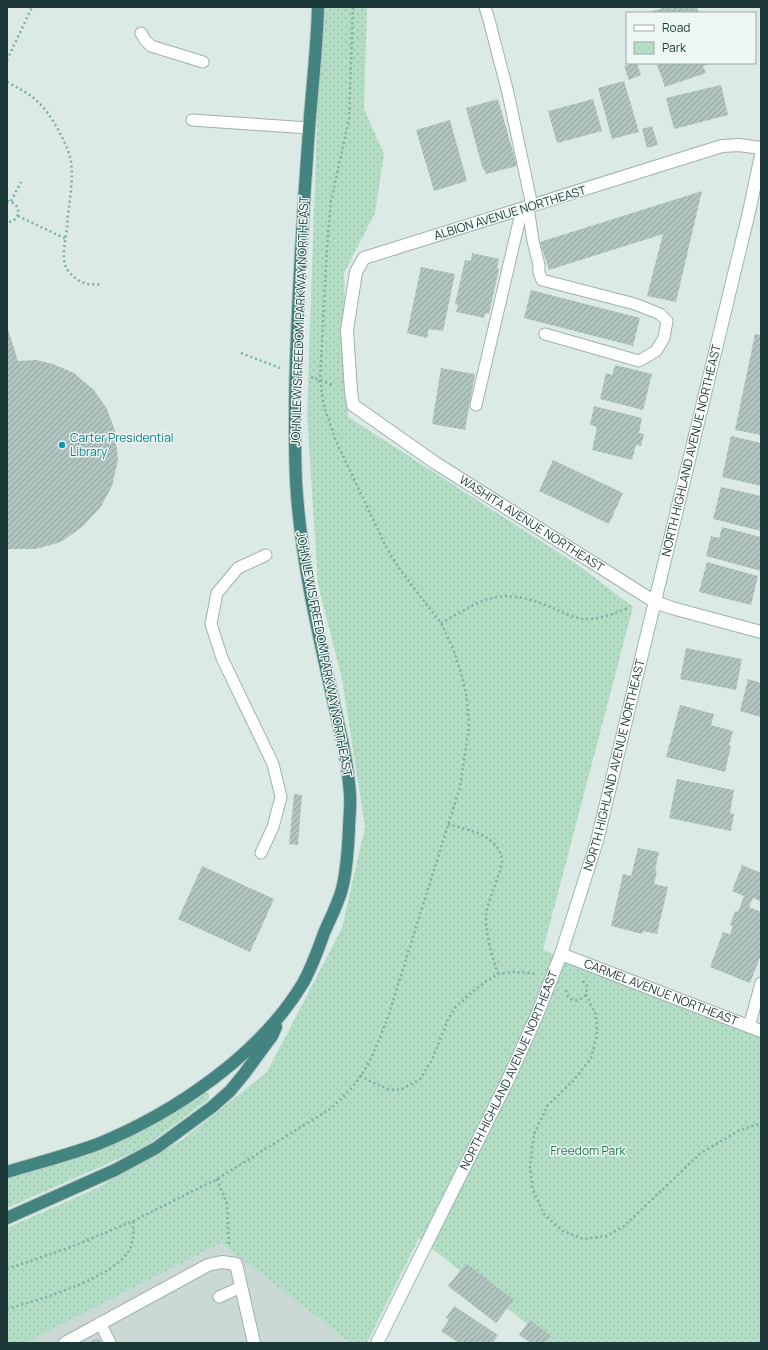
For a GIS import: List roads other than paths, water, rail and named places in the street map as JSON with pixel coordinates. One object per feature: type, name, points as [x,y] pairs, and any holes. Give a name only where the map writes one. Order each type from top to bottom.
[{"type":"highway","name":"JOHN LEWIS FREEDOM PARKWAY NORTHEAST","points":[[290,1002],[303,983],[311,967],[342,891],[348,856],[350,798],[345,752],[332,698],[308,580],[300,525],[296,480],[296,373],[300,257],[318,7]]},
{"type":"highway","points":[[7,1172],[66,1155],[96,1144],[124,1132],[161,1112],[192,1093],[223,1071],[247,1051],[266,1032],[290,1002]]},
{"type":"highway","points":[[7,1218],[115,1170],[156,1148],[212,1107],[230,1091],[244,1074],[272,1036],[290,1002]]},
{"type":"street","name":"ALBION AVENUE NORTHEAST","points":[[349,363],[347,330],[356,272],[364,258],[722,146],[739,145],[761,148]]},
{"type":"street","name":"NORTH HIGHLAND AVENUE NORTHEAST","points":[[377,1343],[507,1082],[537,1015],[561,954],[597,841],[747,219],[761,155]]},
{"type":"street","name":"WASHITA AVENUE NORTHEAST","points":[[349,363],[353,405],[434,462],[655,602],[761,632]]},
{"type":"street","name":"CARMEL AVENUE NORTHEAST","points":[[561,954],[761,1031]]},
{"type":"street","points":[[65,1343],[208,1265],[222,1262],[236,1264],[254,1343]]},
{"type":"lane","points":[[485,7],[508,93],[527,208],[539,265],[539,273],[542,280],[635,304],[660,314],[667,321],[664,338],[656,351],[639,361],[544,334]]},
{"type":"lane","points":[[141,33],[144,40],[151,46],[203,62]]},
{"type":"lane","points":[[192,120],[309,128]]},
{"type":"lane","points":[[476,406],[527,208]]},
{"type":"lane","points":[[261,853],[273,827],[281,797],[273,764],[222,658],[211,624],[216,593],[238,568],[266,555]]},
{"type":"lane","points":[[749,1027],[761,983]]},
{"type":"lane","points":[[219,1297],[241,1287]]},
{"type":"lane","points":[[100,1323],[110,1343]]},
{"type":"place","name":"Carter Presidential Library","points":[[62,445]]},
{"type":"park label","name":"Freedom Park","points":[[588,1151]]}]
